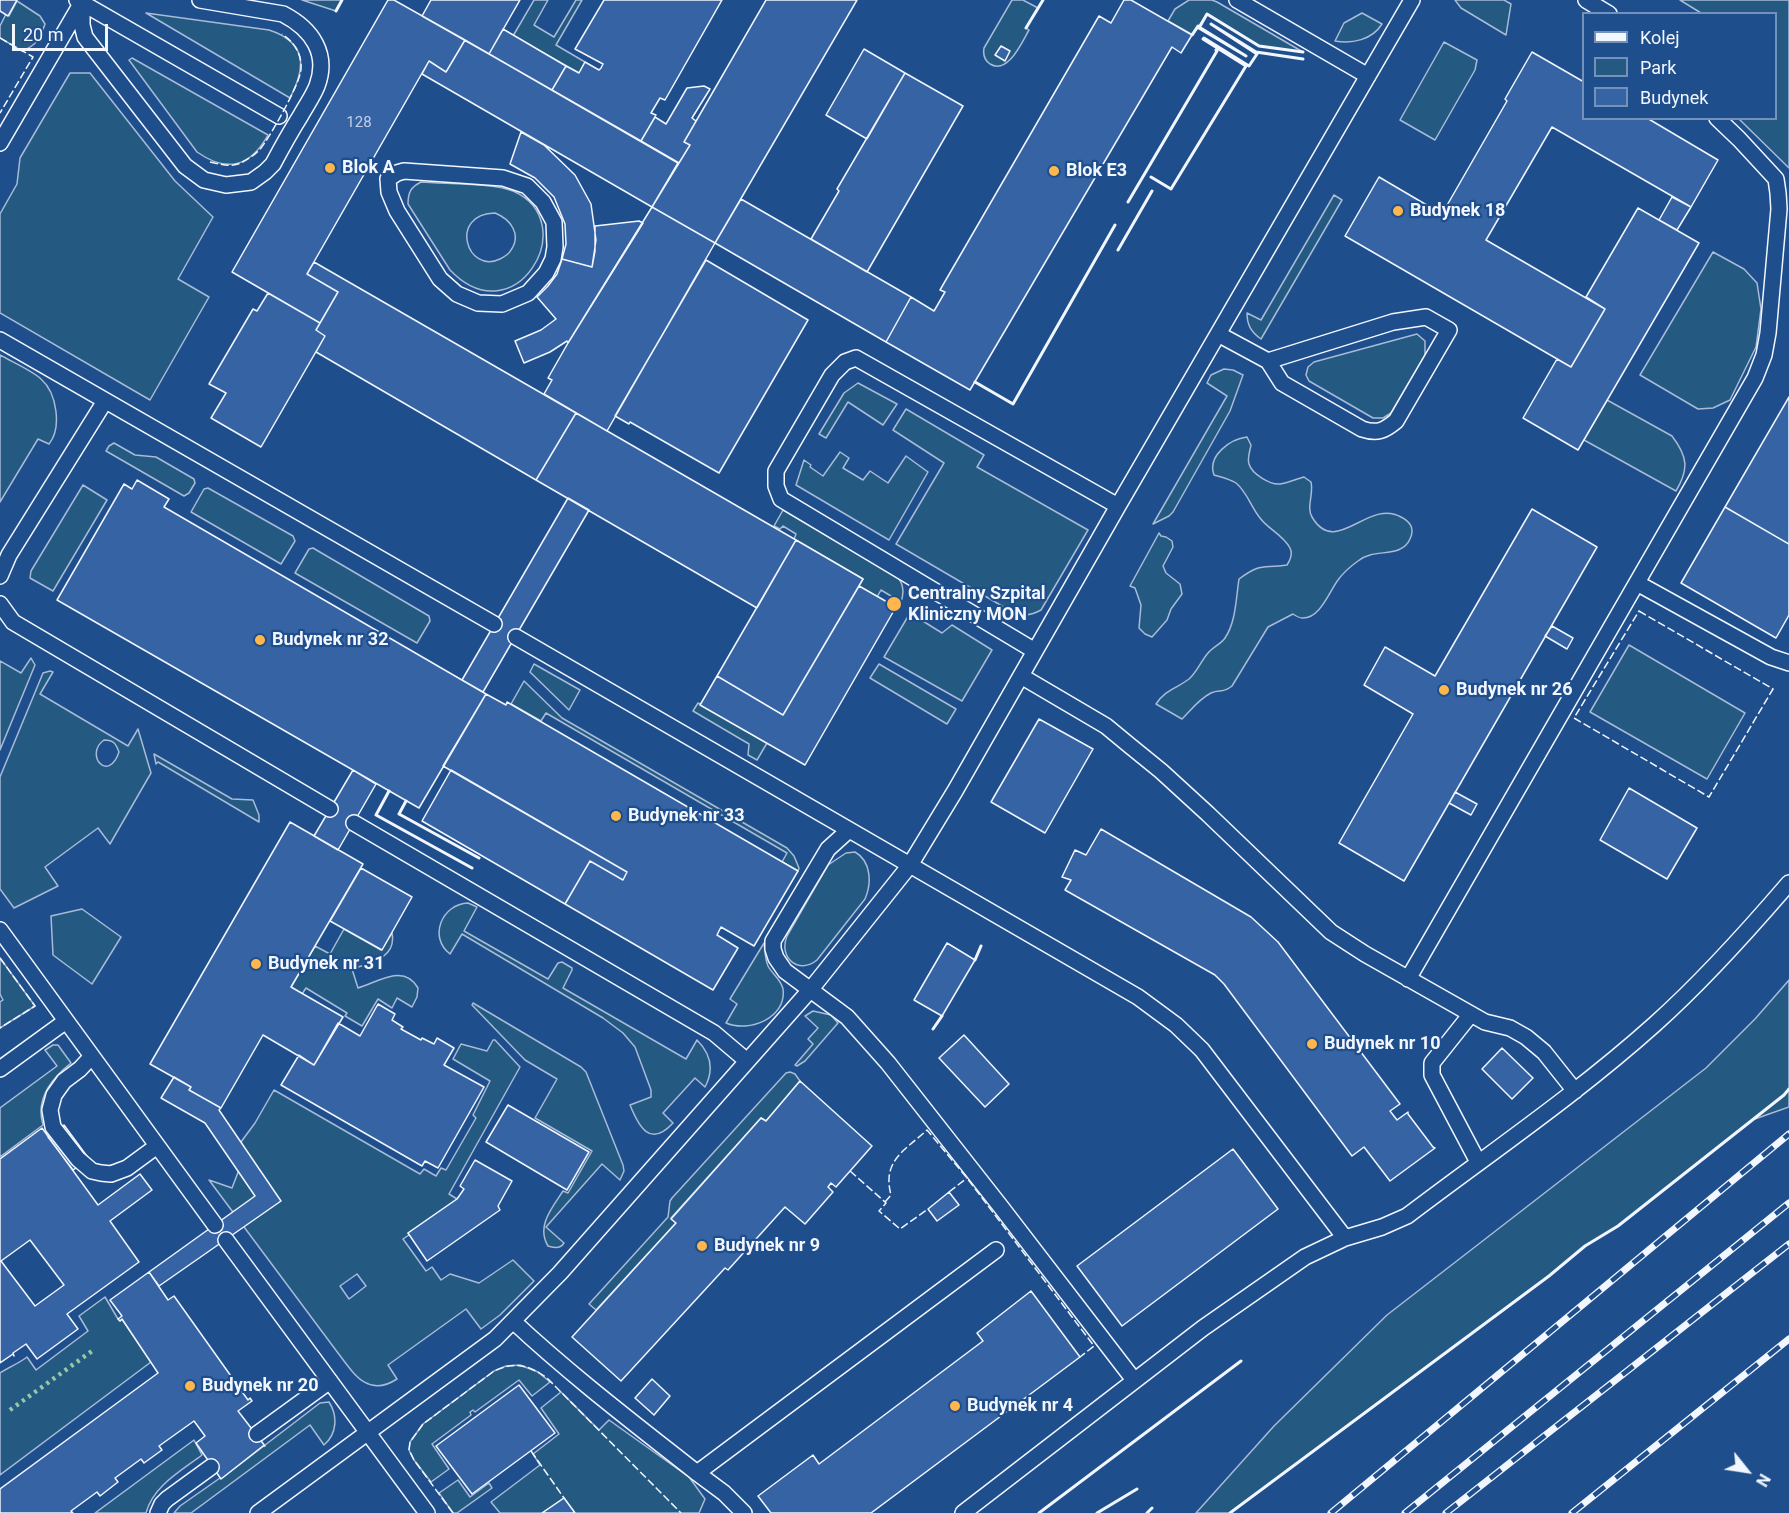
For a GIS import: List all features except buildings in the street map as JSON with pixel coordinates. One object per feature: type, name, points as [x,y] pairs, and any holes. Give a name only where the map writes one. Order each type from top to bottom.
[{"type":"lane","points":[[81,1],[85,37],[185,166],[204,180],[226,185],[251,182],[273,164],[317,87],[322,62],[318,49],[305,28],[284,14],[200,0]]},
{"type":"lane","points":[[1237,0],[1368,76]]},
{"type":"lane","points":[[258,1513],[408,1404],[495,1339],[514,1322],[811,989],[910,865],[1412,0]]},
{"type":"lane","points":[[1586,0],[1606,12]]},
{"type":"lane","points":[[81,1],[279,116]]},
{"type":"lane","points":[[0,143],[81,1]]},
{"type":"lane","points":[[1408,979],[1755,378],[1764,356],[1779,209],[1776,179],[1719,120]]},
{"type":"lane","points":[[416,171],[504,178],[527,186],[543,202],[554,222],[553,259],[546,273],[528,293],[502,304],[478,303],[457,294],[440,279],[397,211],[389,192],[388,179],[397,173],[416,171]]},
{"type":"lane","points":[[1218,334],[1268,361],[1282,383],[1362,429],[1376,433],[1383,431],[1396,421],[1449,330],[1426,317],[1393,322],[1268,361]]},
{"type":"lane","points":[[0,340],[494,624]]},
{"type":"lane","points":[[1035,651],[781,499],[776,486],[776,471],[832,375],[845,362],[856,358],[1118,506]]},
{"type":"lane","points":[[0,576],[9,555],[105,401]]},
{"type":"lane","points":[[1637,583],[1771,657],[1789,663]]},
{"type":"lane","points":[[0,604],[13,622],[330,809]]},
{"type":"lane","points":[[516,637],[1138,997],[1176,1025],[1202,1050],[1345,1238]]},
{"type":"lane","points":[[1021,676],[1106,726],[1168,778],[1331,932],[1485,1022],[1510,1028],[1526,1037],[1544,1052],[1575,1091]]},
{"type":"lane","points":[[354,823],[714,1033],[747,1061]]},
{"type":"lane","points":[[849,830],[828,849],[774,941],[773,949],[779,965],[847,1017],[881,1056],[1134,1380]]},
{"type":"lane","points":[[963,1513],[1231,1307],[1305,1257],[1345,1238],[1399,1220],[1575,1091],[1655,1024],[1697,984],[1789,883]]},
{"type":"lane","points":[[0,930],[215,1225]]},
{"type":"lane","points":[[1471,1014],[1432,1063],[1432,1075],[1478,1162]]},
{"type":"lane","points":[[0,1069],[66,1021]]},
{"type":"lane","points":[[92,1056],[64,1081],[54,1095],[50,1110],[53,1127],[78,1159],[92,1170],[101,1173],[111,1174],[126,1168],[157,1146]]},
{"type":"lane","points":[[226,1240],[428,1513]]},
{"type":"lane","points":[[698,1473],[996,1250]]},
{"type":"lane","points":[[514,1322],[601,1397],[724,1493],[744,1513]]},
{"type":"lane","points":[[257,1434],[330,1381]]},
{"type":"lane","points":[[158,1513],[167,1499],[211,1467]]},
{"type":"green space","points":[[302,0],[342,0],[336,11]]},
{"type":"green space","points":[[534,0],[548,0],[534,25],[554,37],[576,0],[582,0],[556,45],[585,62],[579,73],[513,36]]},
{"type":"green space","points":[[1012,0],[1023,0],[1038,8],[1014,56],[1003,65],[997,66],[986,61],[984,48]]},
{"type":"green space","points":[[1189,0],[1217,2],[1303,52],[1259,46],[1207,14],[1193,35],[1168,21],[1175,9]]},
{"type":"green space","points":[[1455,0],[1504,0],[1511,4],[1506,35],[1461,8]]},
{"type":"green space","points":[[1680,0],[1789,0],[1789,168],[1740,120],[1777,120],[1777,12],[1699,12]]},
{"type":"green space","points":[[17,1],[40,16],[45,24],[37,41],[22,51],[0,38],[0,26],[6,14],[9,16]]},
{"type":"green space","points":[[146,13],[269,30],[281,35],[290,41],[300,56],[299,76],[290,98]]},
{"type":"green space","points":[[1362,13],[1382,24],[1373,34],[1361,40],[1335,41],[1344,23]]},
{"type":"green space","points":[[1444,42],[1477,60],[1475,70],[1435,140],[1400,120]]},
{"type":"green space","points":[[132,58],[268,135],[254,154],[246,160],[228,164],[208,159],[197,152],[129,60]]},
{"type":"green space","points":[[70,73],[90,73],[175,181],[213,217],[178,279],[209,297],[150,400],[0,313],[0,214],[17,184],[20,158]]},
{"type":"green space","points":[[421,182],[504,188],[513,191],[533,206],[542,226],[541,248],[532,268],[517,283],[497,291],[474,287],[450,270],[408,204],[412,188]],"holes":[[[495,213],[513,228],[514,244],[509,253],[500,259],[488,262],[479,259],[467,242],[467,232],[471,223],[480,216]]]},
{"type":"green space","points":[[1334,195],[1342,200],[1261,339],[1250,328],[1247,313],[1261,320]]},
{"type":"green space","points":[[1713,252],[1744,269],[1757,283],[1761,309],[1756,347],[1730,400],[1713,408],[1698,409],[1640,375]]},
{"type":"green space","points":[[1417,334],[1425,341],[1425,355],[1391,413],[1383,418],[1373,418],[1309,381],[1306,375],[1308,367],[1314,362]]},
{"type":"green space","points":[[0,355],[41,379],[54,401],[56,420],[53,437],[49,444],[38,439],[0,502]]},
{"type":"green space","points":[[1224,369],[1243,375],[1230,411],[1173,512],[1153,524],[1227,396],[1207,383],[1211,375]]},
{"type":"green space","points":[[858,383],[897,404],[883,425],[848,402],[826,438],[819,434],[844,393]]},
{"type":"green space","points":[[1607,400],[1672,436],[1681,450],[1685,463],[1683,476],[1676,491],[1584,440]]},
{"type":"green space","points":[[906,409],[984,455],[977,467],[1088,530],[1041,610],[1028,615],[1014,613],[896,544],[944,463],[893,430]]},
{"type":"green space","points":[[1247,437],[1251,445],[1249,464],[1262,478],[1276,484],[1304,477],[1311,482],[1310,513],[1321,528],[1331,532],[1342,530],[1365,519],[1389,513],[1407,521],[1411,526],[1412,534],[1403,548],[1367,556],[1353,565],[1340,577],[1314,614],[1302,618],[1293,614],[1268,627],[1232,686],[1207,696],[1182,719],[1156,704],[1167,692],[1189,679],[1208,653],[1229,632],[1239,579],[1258,568],[1287,565],[1291,557],[1291,550],[1287,543],[1260,518],[1240,487],[1231,480],[1214,475],[1214,461],[1217,455],[1227,445]]},
{"type":"green space","points":[[114,443],[135,455],[156,457],[194,479],[195,483],[189,493],[184,496],[106,451]]},
{"type":"green space","points":[[840,452],[849,458],[843,468],[863,480],[870,471],[888,483],[906,456],[928,472],[889,540],[796,485],[804,460],[823,476]]},
{"type":"green space","points":[[83,485],[107,500],[53,591],[30,578],[31,571]]},
{"type":"green space","points":[[208,488],[293,536],[295,541],[281,564],[191,512],[204,489]]},
{"type":"green space","points":[[783,510],[897,577],[903,589],[901,602],[881,590],[877,597],[859,586],[863,579],[794,539],[796,534],[783,526],[780,529],[774,526]]},
{"type":"green space","points":[[1159,533],[1172,541],[1173,547],[1163,566],[1166,573],[1180,584],[1182,594],[1171,609],[1167,620],[1152,637],[1139,628],[1141,605],[1135,588],[1130,586]]},
{"type":"green space","points":[[313,548],[429,616],[430,621],[417,643],[295,573],[309,549]]},
{"type":"green space","points":[[910,613],[942,633],[952,625],[992,650],[962,701],[884,657]]},
{"type":"green space","points":[[1629,645],[1745,713],[1707,779],[1590,712]]},
{"type":"green space","points":[[31,658],[35,665],[0,750],[0,661],[21,673]]},
{"type":"green space","points":[[534,664],[580,690],[569,710],[530,672]]},
{"type":"green space","points":[[879,664],[956,709],[947,724],[870,678]]},
{"type":"green space","points":[[53,672],[40,694],[128,746],[138,729],[151,773],[110,844],[98,828],[45,867],[58,886],[14,908],[0,889],[0,777],[43,673]],"holes":[[[104,740],[114,743],[119,752],[109,766],[104,766],[97,758],[98,746]]]},
{"type":"green space","points":[[524,681],[562,718],[787,848],[794,856],[798,871],[782,862],[787,853],[546,713],[541,721],[511,704]]},
{"type":"green space","points":[[698,703],[767,743],[757,760],[748,755],[749,744],[693,711]]},
{"type":"green space","points":[[154,754],[232,799],[253,800],[259,815],[259,822],[158,762],[156,764]]},
{"type":"green space","points":[[855,852],[864,861],[869,873],[869,886],[865,899],[817,960],[803,966],[797,965],[792,962],[785,951],[787,936],[828,865],[846,853]]},
{"type":"green space","points":[[468,903],[477,907],[464,931],[548,979],[558,963],[562,962],[572,968],[563,988],[686,1059],[697,1040],[702,1045],[710,1062],[708,1081],[705,1087],[695,1078],[663,1113],[673,1123],[658,1134],[652,1134],[646,1132],[637,1121],[630,1105],[651,1097],[651,1090],[635,1047],[623,1033],[603,1018],[462,934],[450,954],[443,947],[439,931],[441,922],[451,909]]},
{"type":"green space","points":[[82,909],[121,937],[92,984],[53,955],[51,916]]},
{"type":"green space","points":[[344,929],[381,950],[392,933],[390,948],[386,954],[374,962],[352,969],[358,988],[391,976],[406,977],[418,988],[412,1007],[397,998],[392,1008],[378,999],[362,1026],[345,1016],[347,1013],[306,988],[302,994],[291,987],[315,946],[330,954]]},
{"type":"green space","points":[[764,943],[768,966],[783,989],[783,999],[779,1008],[765,1021],[755,1024],[735,1026],[726,1023],[737,1004],[730,999]]},
{"type":"green space","points":[[0,958],[35,1006],[0,1028],[0,1002],[3,1000],[0,994]]},
{"type":"green space","points":[[1789,980],[1789,1107],[1752,1120],[1618,1226],[1585,1246],[1549,1276],[1230,1513],[1196,1513],[1274,1426],[1387,1315],[1706,1068],[1755,1019]]},
{"type":"green space","points":[[473,1003],[586,1072],[623,1165],[624,1171],[620,1180],[602,1164],[546,1227],[564,1243],[559,1247],[548,1246],[545,1239],[544,1231],[547,1217],[563,1191],[568,1193],[592,1151],[535,1118],[557,1079],[525,1060],[472,1005]]},
{"type":"green space","points":[[813,1011],[831,1015],[838,1023],[805,1061],[797,1066],[795,1065],[813,1044],[808,1039],[818,1028],[805,1016]]},
{"type":"green space","points":[[495,1040],[520,1067],[449,1194],[457,1199],[408,1233],[409,1235],[403,1239],[426,1271],[432,1267],[441,1280],[450,1274],[479,1283],[513,1260],[534,1281],[500,1315],[481,1329],[466,1309],[388,1365],[397,1379],[378,1386],[370,1385],[350,1369],[209,1180],[232,1188],[242,1162],[238,1146],[255,1123],[274,1090],[420,1174],[424,1169],[436,1176],[441,1168],[446,1170],[476,1118],[473,1115],[490,1081],[453,1059],[461,1044],[487,1051]],"holes":[[[357,1274],[366,1286],[349,1299],[340,1286]]]},
{"type":"green space","points":[[58,1045],[71,1063],[57,1075],[43,1098],[41,1115],[43,1125],[0,1157],[0,1108],[57,1066],[45,1050]]},
{"type":"green space","points":[[786,1073],[795,1074],[800,1081],[766,1121],[761,1118],[671,1218],[676,1223],[596,1310],[589,1304],[668,1217],[672,1198]]},
{"type":"green space","points":[[105,1297],[118,1319],[120,1321],[122,1319],[151,1362],[0,1475],[0,1373],[27,1357],[36,1370],[88,1331],[79,1316]]},
{"type":"green space","points":[[520,1365],[538,1372],[550,1382],[532,1396],[519,1380],[475,1412],[473,1410],[470,1412],[471,1415],[432,1444],[449,1469],[431,1482],[409,1450],[410,1442],[423,1424],[494,1371],[506,1366]]},
{"type":"green space","points":[[561,1392],[599,1430],[609,1420],[689,1477],[705,1499],[699,1513],[575,1513],[564,1498],[542,1513],[500,1513],[491,1502],[540,1465],[533,1454],[559,1434],[541,1408]]},
{"type":"green space","points":[[329,1402],[334,1413],[335,1425],[332,1436],[324,1445],[310,1425],[191,1513],[174,1513],[180,1506],[222,1478],[320,1403]]},
{"type":"green space","points":[[194,1440],[202,1455],[161,1487],[146,1513],[95,1513]]},
{"type":"green space","points":[[458,1480],[470,1497],[489,1483],[492,1488],[457,1513],[453,1513],[439,1493]]},
{"type":"railway","points":[[1331,1513],[1789,1134]]},
{"type":"railway","points":[[1405,1513],[1789,1203]]},
{"type":"railway","points":[[1446,1513],[1789,1244]]},
{"type":"railway","points":[[1572,1513],[1789,1339]]},
{"type":"hedge","points":[[10,1410],[92,1351]]},
{"type":"fence","points":[[210,162],[231,165],[247,159],[261,148],[278,122],[291,97],[301,69],[296,49],[282,34]]},
{"type":"fence","points":[[0,38],[33,57],[0,113]]},
{"type":"fence","points":[[1639,611],[1773,689],[1709,797],[1574,718],[1639,611]]},
{"type":"fence","points":[[0,958],[35,1006],[0,1028]]},
{"type":"fence","points":[[885,1202],[891,1195],[889,1183],[892,1165],[903,1151],[927,1130],[967,1178],[1094,1346],[1080,1357]]},
{"type":"fence","points":[[850,1171],[886,1203],[879,1211],[900,1229],[928,1209]]},
{"type":"fence","points":[[949,1192],[967,1178]]},
{"type":"fence","points":[[453,1513],[414,1460],[409,1450],[410,1442],[423,1424],[494,1371],[515,1365],[528,1367],[547,1378],[681,1513]]},
{"type":"fence","points":[[531,1451],[564,1498]]},
{"type":"wall","points":[[336,11],[342,0]]},
{"type":"wall","points":[[1026,28],[1043,0]]},
{"type":"wall","points":[[1192,35],[1207,14],[1259,46],[1303,52]]},
{"type":"wall","points":[[1151,177],[1171,189],[1246,66],[1203,39],[1249,66],[1257,54],[1211,24],[1256,52],[1303,59]]},
{"type":"wall","points":[[1199,27],[1246,56],[1199,28]]},
{"type":"wall","points":[[1128,202],[1216,50]]},
{"type":"wall","points":[[1118,250],[1152,191]]},
{"type":"wall","points":[[975,382],[1013,404],[1115,225]]},
{"type":"wall","points":[[389,791],[376,815],[472,868]]},
{"type":"wall","points":[[406,801],[399,814],[479,858]]},
{"type":"wall","points":[[975,960],[981,946]]},
{"type":"wall","points":[[933,1029],[942,1016]]},
{"type":"wall","points":[[1230,1513],[1549,1276],[1585,1246],[1618,1226],[1789,1089]]},
{"type":"wall","points":[[1039,1513],[1241,1361]]},
{"type":"wall","points":[[1097,1513],[1137,1489]]},
{"type":"wall","points":[[1147,1513],[1152,1508]]},
{"type":"place","name":"Blok A","points":[[330,168]]},
{"type":"place","name":"Blok E3","points":[[1054,171]]},
{"type":"place","name":"Budynek 18","points":[[1398,211]]},
{"type":"place","name":"Centralny Szpital Kliniczny MON","points":[[894,604]]},
{"type":"place","name":"Budynek nr 32","points":[[260,640]]},
{"type":"place","name":"Budynek nr 26","points":[[1444,690]]},
{"type":"place","name":"Budynek nr 33","points":[[616,816]]},
{"type":"place","name":"Budynek nr 31","points":[[256,964]]},
{"type":"place","name":"Budynek nr 10","points":[[1312,1044]]},
{"type":"place","name":"Budynek nr 9","points":[[702,1246]]},
{"type":"place","name":"Budynek nr 20","points":[[190,1386]]},
{"type":"place","name":"Budynek nr 4","points":[[955,1406]]}]
